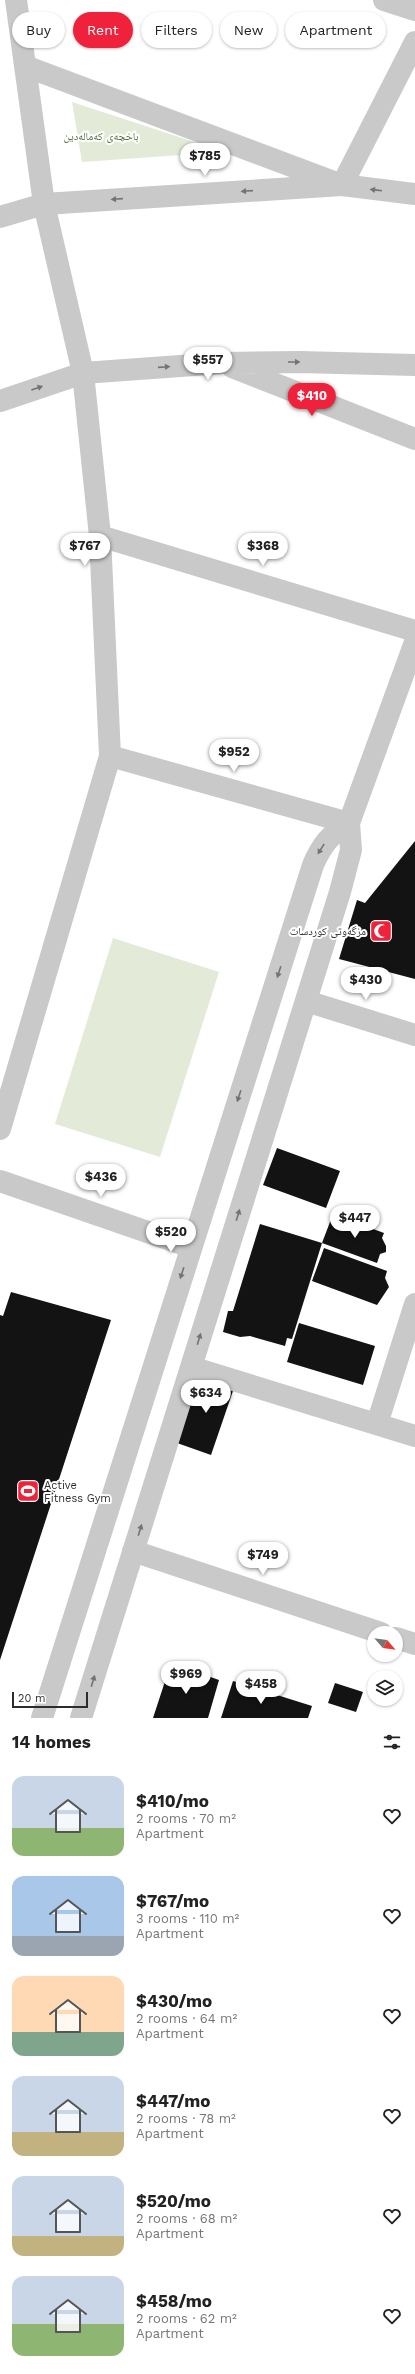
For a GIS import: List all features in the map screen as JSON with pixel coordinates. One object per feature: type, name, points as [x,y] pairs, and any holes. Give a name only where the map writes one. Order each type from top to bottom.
[{"type":"street","points":[[0,1129],[110,756],[100,536],[83,373],[44,204],[16,0]]},
{"type":"street","points":[[384,0],[415,10]]},
{"type":"street","points":[[342,185],[415,42]]},
{"type":"street","points":[[25,66],[342,185]]},
{"type":"street","points":[[0,217],[44,204],[342,185],[415,194]]},
{"type":"street","points":[[0,401],[83,373],[222,363],[300,362],[415,365]]},
{"type":"street","points":[[222,363],[415,439]]},
{"type":"street","points":[[100,536],[415,631]]},
{"type":"street","points":[[81,1718],[348,866],[351,850],[349,823],[415,642]]},
{"type":"street","points":[[110,756],[349,823]]},
{"type":"street","points":[[42,1718],[190,1247],[313,865],[319,851],[328,839],[349,823]]},
{"type":"street","points":[[306,1000],[415,1034]]},
{"type":"street","points":[[0,1181],[190,1247]]},
{"type":"street","points":[[377,1424],[415,1304]]},
{"type":"street","points":[[191,1367],[415,1436]]},
{"type":"street","points":[[133,1551],[367,1628]]},
{"type":"street","points":[[403,1640],[415,1644]]},
{"type":"green space","name":"باخچەی کەمالەدین","points":[[72,102],[225,152],[82,162]]},
{"type":"green space","points":[[113,938],[219,972],[160,1157],[55,1124]]},
{"type":"building","name":"مزگەوتی كوردسات","points":[[415,841],[415,979],[339,959],[357,900],[365,903]]},
{"type":"building","points":[[277,1148],[340,1171],[326,1208],[263,1185]]},
{"type":"building","points":[[333,1214],[384,1233],[382,1238],[386,1246],[386,1252],[380,1254],[377,1263],[322,1243]]},
{"type":"building","points":[[260,1224],[322,1243],[292,1339],[287,1338],[285,1346],[250,1336],[240,1337],[223,1332],[228,1311],[233,1311]]},
{"type":"building","points":[[324,1248],[387,1271],[385,1278],[389,1287],[377,1305],[312,1281]]},
{"type":"building","name":"Active Fitness Gym","points":[[11,1292],[111,1320],[0,1660],[0,1315],[3,1316]]},
{"type":"building","points":[[299,1323],[375,1346],[363,1385],[287,1362]]},
{"type":"building","points":[[200,1373],[235,1385],[211,1455],[177,1443]]},
{"type":"building","points":[[171,1663],[219,1680],[208,1718],[153,1718]]},
{"type":"building","points":[[233,1681],[312,1706],[308,1718],[221,1718]]},
{"type":"building","points":[[335,1683],[363,1692],[356,1712],[328,1703]]},
{"type":"place","name":"مزگەوتی كوردسات","points":[[381,931]]},
{"type":"place","name":"Active Fitness Gym","points":[[28,1491]]}]
